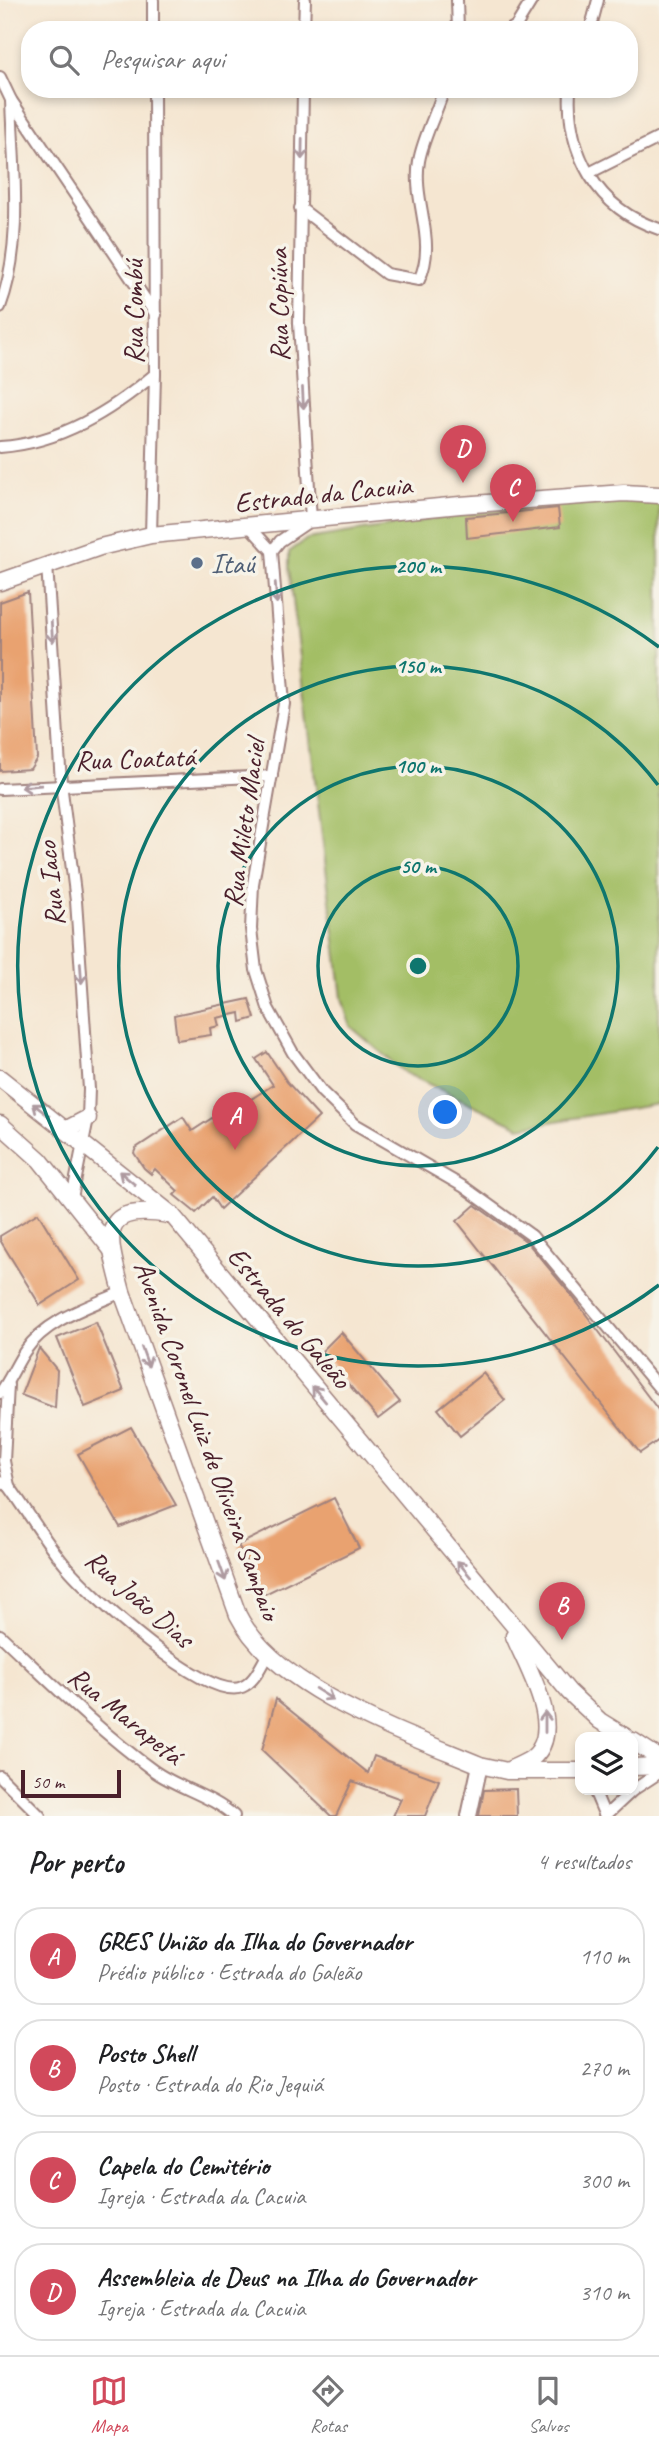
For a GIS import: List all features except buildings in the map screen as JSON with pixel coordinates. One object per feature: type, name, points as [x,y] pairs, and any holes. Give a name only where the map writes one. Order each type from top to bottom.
[{"type":"main road","name":"Estrada da Cacuia","points":[[0,582],[47,564],[151,535],[611,494],[659,495]]},
{"type":"main road","name":"Estrada do Galeão","points":[[0,1078],[83,1141],[172,1215],[569,1692],[600,1721],[618,1732]]},
{"type":"main road","points":[[67,1129],[88,1118]]},
{"type":"main road","points":[[0,1124],[40,1160],[111,1249]]},
{"type":"main road","points":[[111,1249],[113,1226],[121,1216],[131,1211],[143,1210],[172,1215]]},
{"type":"main road","name":"Avenida Coronel Luiz de Oliveira Sampaio","points":[[111,1249],[122,1292],[238,1615],[248,1635],[268,1654],[326,1696],[480,1765],[507,1771],[575,1773]]},
{"type":"main road","points":[[507,1771],[532,1758],[544,1743],[547,1716],[508,1621]]},
{"type":"main road","points":[[638,1744],[659,1758]]},
{"type":"main road","points":[[638,1768],[659,1766]]},
{"type":"street","points":[[153,0],[153,21]]},
{"type":"street","points":[[304,21],[305,0]]},
{"type":"street","points":[[457,0],[458,21]]},
{"type":"street","points":[[519,21],[532,0]]},
{"type":"street","points":[[592,21],[598,0]]},
{"type":"street","points":[[0,77],[11,100],[156,315]]},
{"type":"street","name":"Rua Combú","points":[[151,535],[156,374],[154,98]]},
{"type":"street","name":"Rua Copiúva","points":[[303,98],[299,323],[312,520]]},
{"type":"street","points":[[300,208],[386,274],[419,280],[426,266],[428,249],[421,210],[419,162],[441,98]]},
{"type":"street","points":[[570,98],[569,125],[589,173],[619,210],[659,229]]},
{"type":"street","points":[[0,307],[12,265],[14,214],[11,100]]},
{"type":"street","points":[[589,173],[659,138]]},
{"type":"street","points":[[0,253],[12,265]]},
{"type":"street","points":[[0,447],[62,433],[92,420],[119,405],[156,374]]},
{"type":"street","points":[[251,528],[272,551],[280,541],[312,520]]},
{"type":"street","name":"Rua Mileto Maciel","points":[[272,551],[284,704],[253,884],[251,929],[256,970],[268,1008],[293,1054],[322,1092],[355,1124],[464,1187],[533,1236],[659,1388]]},
{"type":"street","name":"Rua Iaco","points":[[47,564],[61,783],[76,901],[89,1089],[88,1118],[72,1198]]},
{"type":"street","name":"Rua Coatatá","points":[[0,789],[61,783],[272,776]]},
{"type":"street","points":[[0,1393],[25,1352],[40,1334],[61,1320],[122,1292]]},
{"type":"street","points":[[5,1484],[9,1382]]},
{"type":"street","name":"Rua João Dias","points":[[5,1484],[65,1565],[111,1612],[162,1653],[215,1686],[230,1690],[241,1688],[251,1681],[268,1654]]},
{"type":"street","name":"Rua Marapetá","points":[[0,1635],[99,1729],[131,1754],[164,1778],[234,1816]]},
{"type":"street","points":[[469,1816],[480,1765]]},
{"type":"street","points":[[638,1787],[659,1773]]},
{"type":"street","points":[[0,1776],[40,1816]]},
{"type":"street","points":[[596,1795],[605,1816],[628,1795]]},
{"type":"green space","points":[[626,496],[659,501],[659,1104],[520,1127],[405,1073],[350,1026],[342,998],[289,552],[307,539],[451,516]]},
{"type":"place","name":"Assembleia de Deus na Ilha do Governador","points":[[463,483]]},
{"type":"place","name":"Capela do Cemitério","points":[[513,522]]},
{"type":"place","name":"Itaú","points":[[197,563]]},
{"type":"place","name":"GRES União da Ilha do Governador","points":[[235,1150]]},
{"type":"place","name":"Posto Shell","points":[[562,1640]]}]
